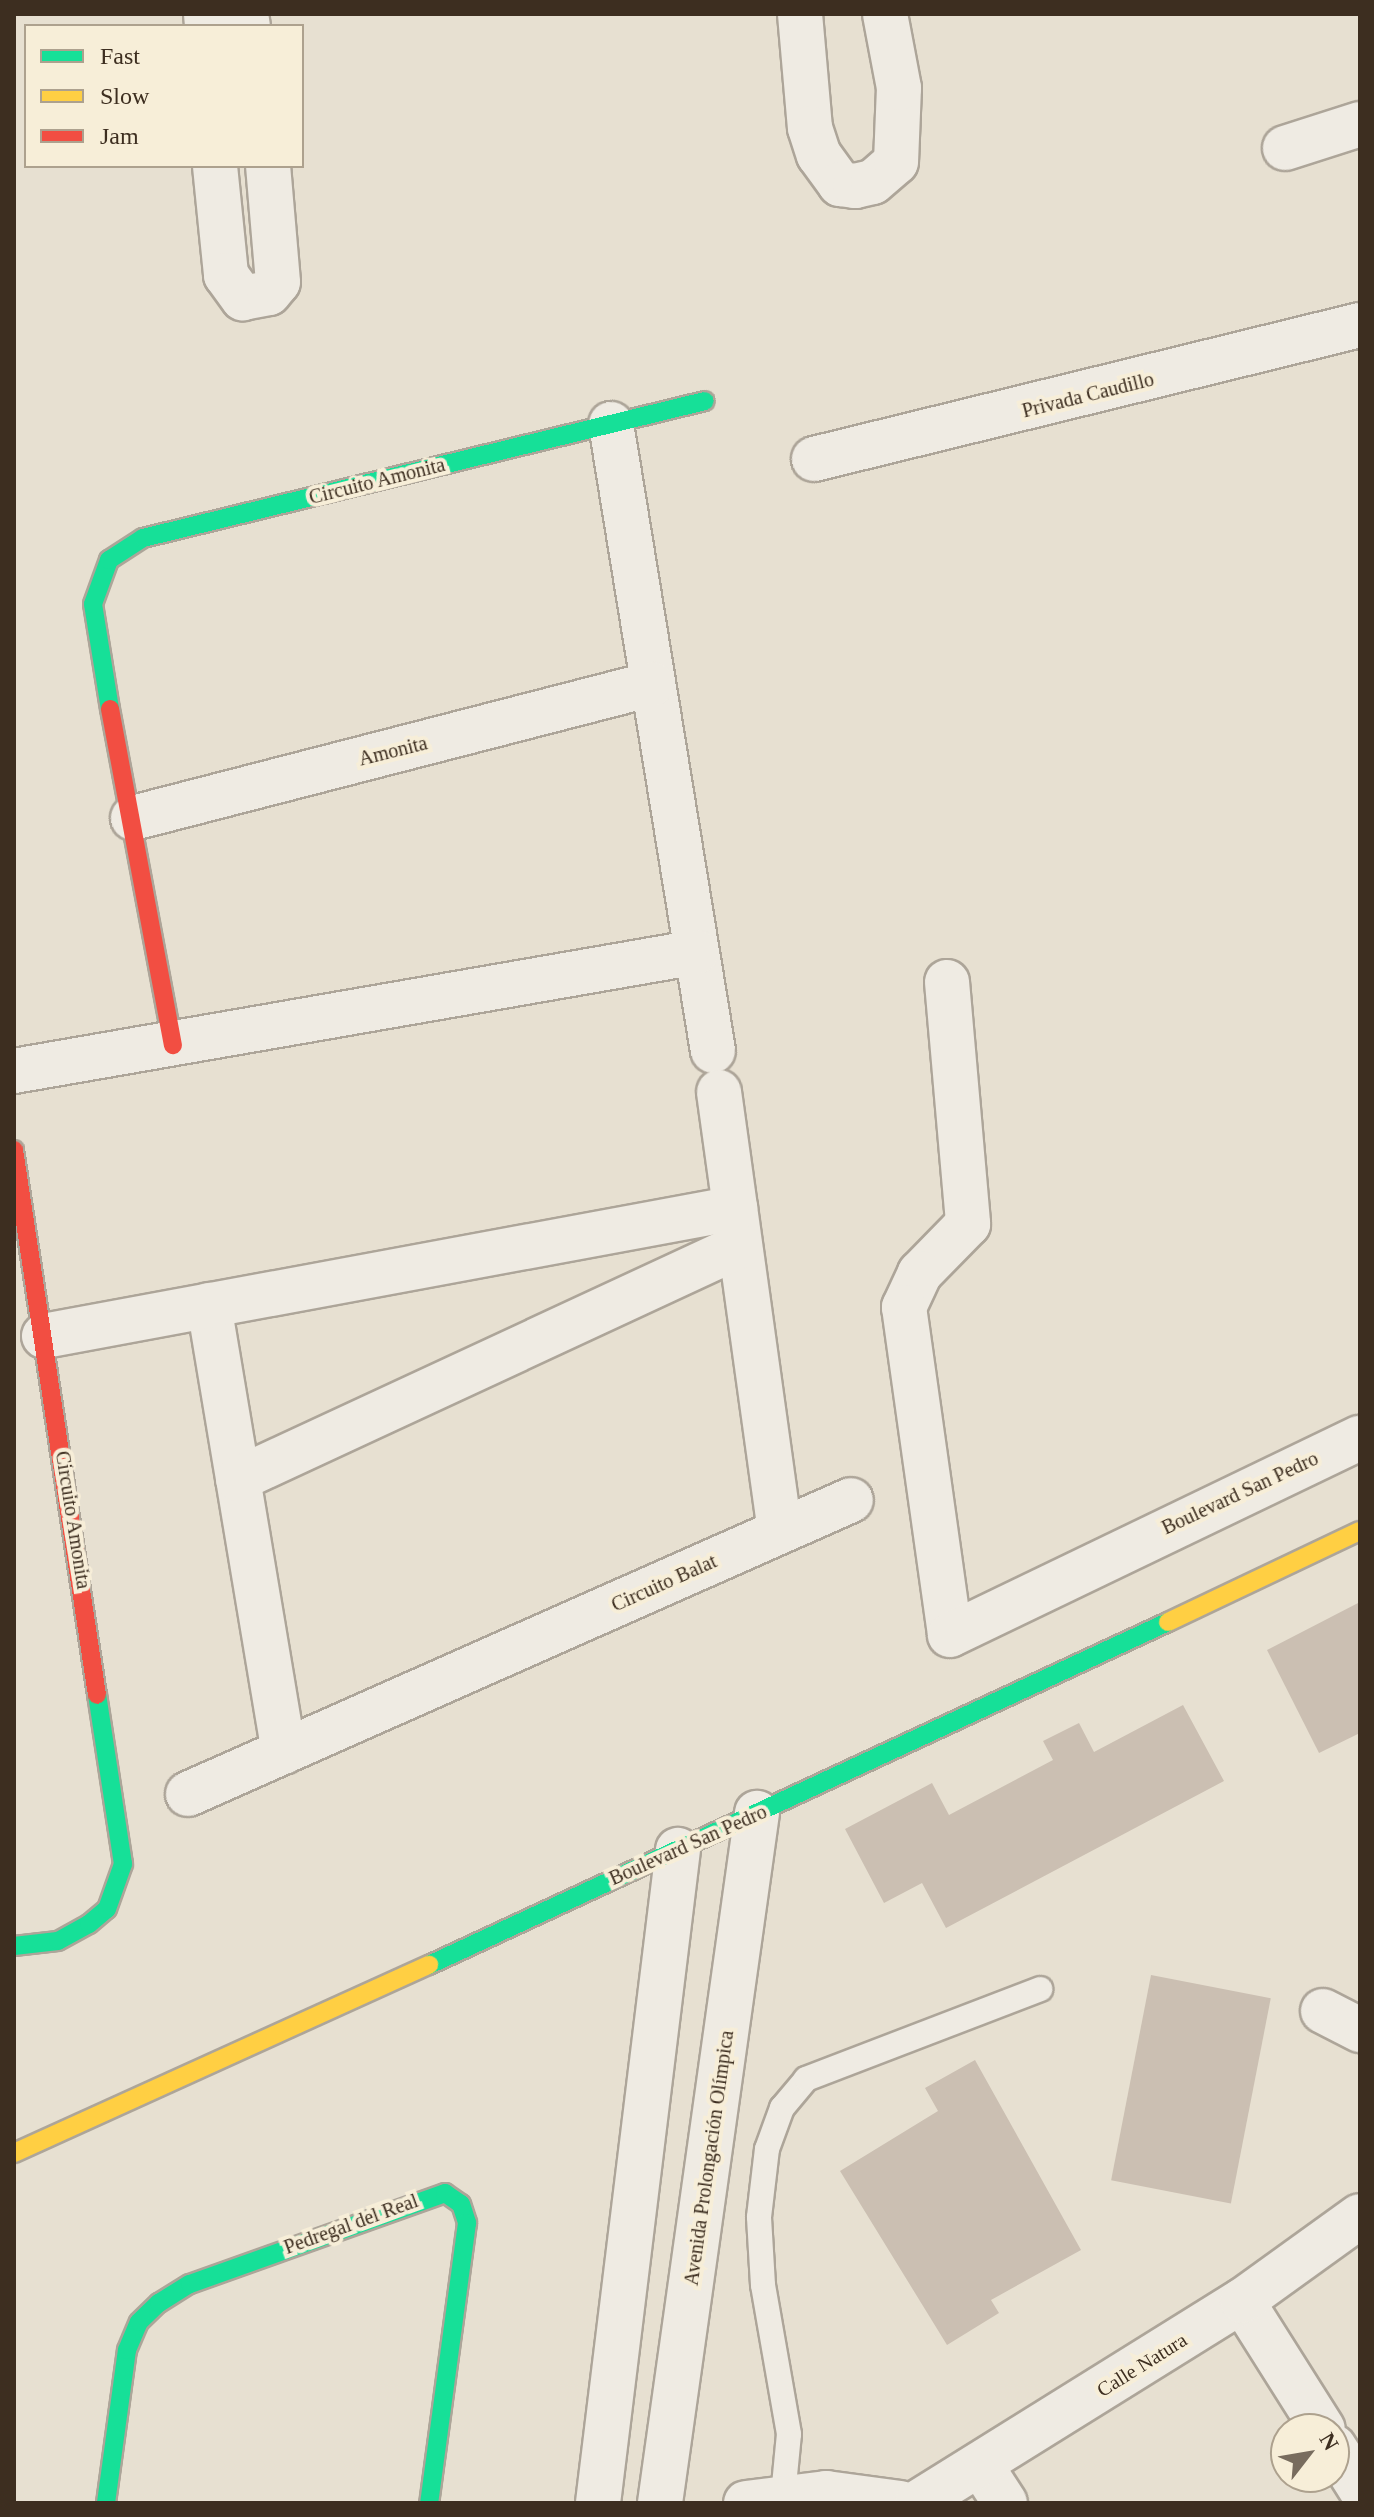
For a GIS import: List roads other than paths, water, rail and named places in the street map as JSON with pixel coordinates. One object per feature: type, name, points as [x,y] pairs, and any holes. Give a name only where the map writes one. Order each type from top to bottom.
[{"type":"street","points":[[800,14],[819,155],[840,184],[855,186],[886,174],[896,162],[899,88],[885,14]]},
{"type":"street","points":[[1285,148],[1360,124]]},
{"type":"street","points":[[215,168],[226,275],[243,298],[269,293],[278,282],[268,168]]},
{"type":"street","name":"Privada Caudillo","points":[[814,459],[1360,325]]},
{"type":"street","name":"Circuito Amonita","points":[[173,1045],[93,604],[109,560],[143,538],[705,401]]},
{"type":"street","points":[[611,424],[716,1071],[780,1531]]},
{"type":"street","name":"Amonita","points":[[133,818],[652,684]]},
{"type":"street","points":[[14,1071],[697,952]]},
{"type":"street","name":"Boulevard San Pedro","points":[[947,982],[968,1224],[920,1273],[904,1307],[950,1635],[1167,1525],[1360,1438]]},
{"type":"street","name":"Circuito Amonita","points":[[14,1150],[121,1829],[117,1890],[107,1909],[58,1941],[14,1946]]},
{"type":"street","points":[[44,1336],[209,1305],[738,1227]]},
{"type":"street","points":[[238,1479],[738,1227]]},
{"type":"street","points":[[209,1305],[284,1752]]},
{"type":"street","name":"Circuito Balat","points":[[188,1794],[851,1500]]},
{"type":"street","name":"Boulevard San Pedro","points":[[14,2153],[678,1850],[1360,1531]]},
{"type":"street","name":"Avenida Prolongación Olímpica","points":[[660,2503],[757,1813]]},
{"type":"street","points":[[598,2503],[678,1850]]},
{"type":"street","name":"Pedregal del Real","points":[[106,2503],[127,2350],[139,2322],[159,2303],[190,2284],[351,2222],[445,2193],[461,2204],[467,2223],[429,2503]]},
{"type":"street","name":"Calle Natura","points":[[917,2503],[1242,2301],[1360,2216]]},
{"type":"street","points":[[623,2299],[687,2308]]},
{"type":"street","points":[[1242,2301],[1313,2413]]},
{"type":"street","points":[[981,2466],[1005,2503]]},
{"type":"street","points":[[770,2501],[826,2493],[900,2503]]},
{"type":"lane","points":[[770,2501],[789,2434],[763,2285],[761,2204],[767,2149],[782,2108],[806,2079],[1040,1989]]}]
